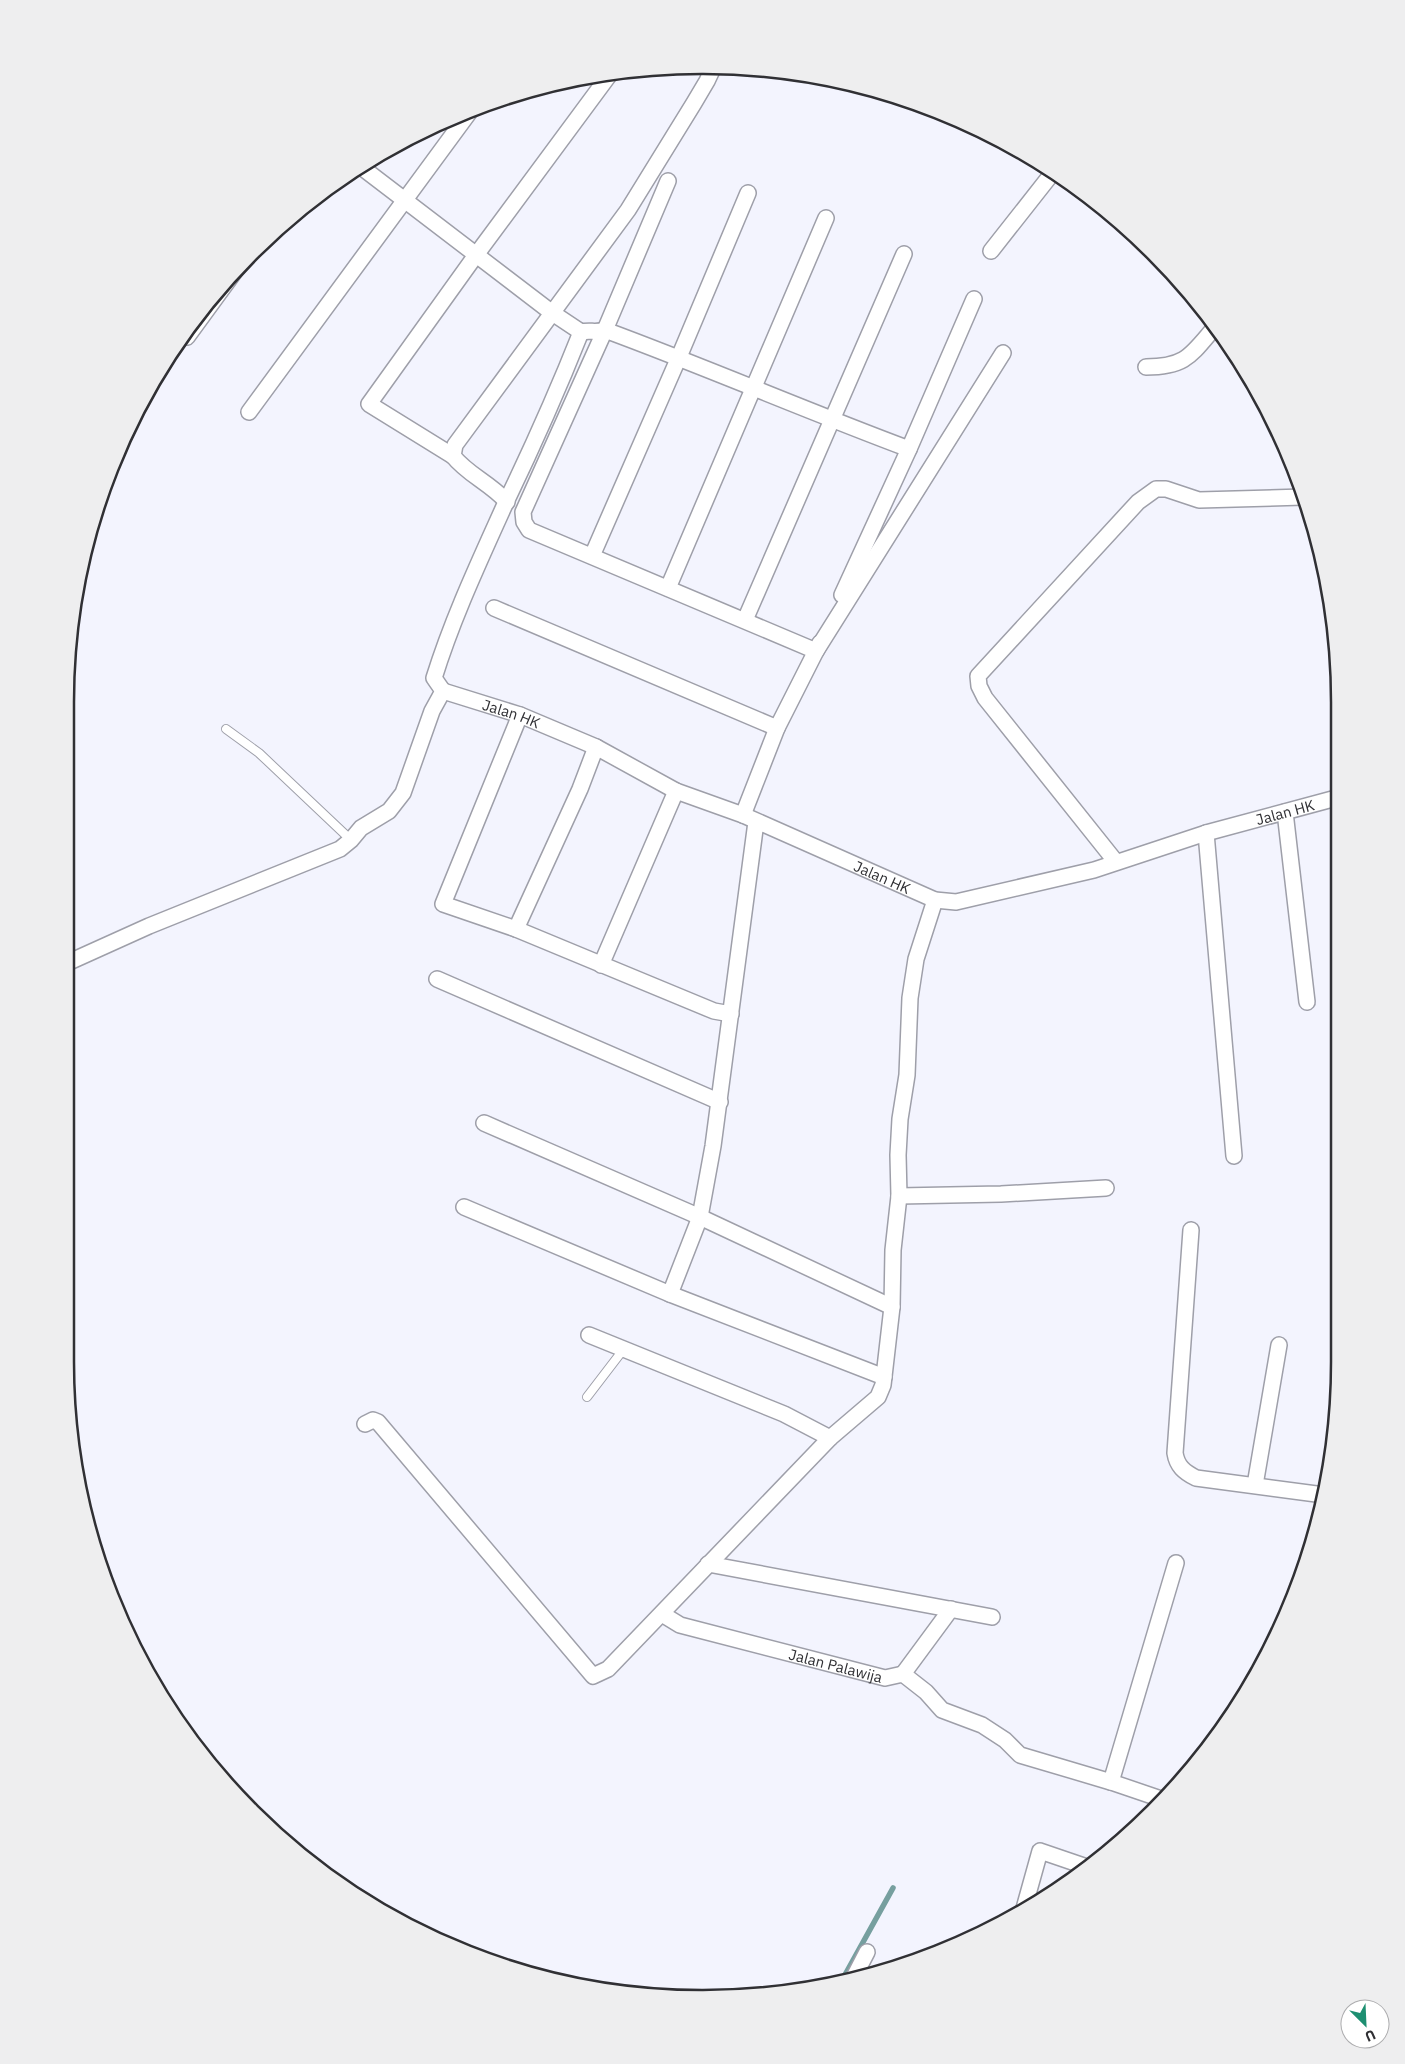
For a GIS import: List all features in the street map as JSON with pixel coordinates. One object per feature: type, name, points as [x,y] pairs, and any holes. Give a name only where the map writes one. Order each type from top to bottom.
[{"type":"street","points":[[453,456],[455,446],[551,312],[628,210],[710,74]]},
{"type":"street","points":[[507,502],[496,489],[464,469],[453,456],[369,404],[604,82]]},
{"type":"street","points":[[249,412],[462,122]]},
{"type":"street","points":[[367,171],[551,312],[580,332],[605,330],[679,357],[831,420],[909,449]]},
{"type":"street","points":[[991,252],[1049,178]]},
{"type":"street","points":[[668,181],[605,330],[523,512],[524,522],[529,530],[816,651]]},
{"type":"street","points":[[592,556],[748,194]]},
{"type":"street","points":[[668,588],[826,218]]},
{"type":"street","points":[[745,620],[904,254]]},
{"type":"street","points":[[670,1294],[700,1217],[720,1102],[731,1014],[749,818],[776,728],[816,651],[909,449],[974,299]]},
{"type":"street","points":[[74,960],[149,926],[340,849],[361,828],[389,810],[403,793],[432,711],[443,691],[434,678],[444,644],[472,576],[555,395],[580,332]]},
{"type":"street","points":[[1146,367],[1165,367],[1178,364],[1193,352],[1210,333]]},
{"type":"street","points":[[816,651],[1003,353]]},
{"type":"street","points":[[1116,862],[985,698],[979,686],[978,676],[1138,502],[1156,489],[1166,489],[1199,500],[1297,497]]},
{"type":"street","points":[[494,608],[776,728]]},
{"type":"street","name":"Jalan HK","points":[[443,691],[520,715],[596,747],[676,791],[749,818],[935,900],[956,902],[1036,885],[1206,833],[1331,799]]},
{"type":"street","points":[[520,715],[443,904],[516,930],[714,1011],[731,1014]]},
{"type":"street","points":[[516,930],[580,789],[596,747]]},
{"type":"street","points":[[601,965],[676,791]]},
{"type":"street","points":[[1285,812],[1307,1002]]},
{"type":"street","points":[[1206,833],[1234,1156]]},
{"type":"street","points":[[365,1424],[373,1420],[378,1422],[593,1676],[608,1669],[830,1438],[878,1397],[884,1377],[892,1307],[893,1250],[899,1196],[898,1155],[900,1119],[906,1075],[910,998],[916,959],[935,900]]},
{"type":"street","points":[[437,979],[720,1102]]},
{"type":"street","points":[[484,1123],[700,1217],[892,1307]]},
{"type":"street","points":[[899,1196],[1001,1194],[1106,1188]]},
{"type":"street","points":[[464,1207],[670,1294],[884,1377]]},
{"type":"street","points":[[1191,1230],[1175,1453],[1176,1462],[1184,1471],[1196,1478],[1317,1494]]},
{"type":"street","points":[[589,1335],[784,1414],[830,1438]]},
{"type":"street","points":[[1255,1485],[1279,1345]]},
{"type":"street","points":[[1111,1782],[1176,1563]]},
{"type":"street","points":[[708,1564],[992,1617]]},
{"type":"street","points":[[903,1674],[951,1609]]},
{"type":"street","name":"Jalan Palawija","points":[[662,1614],[680,1625],[848,1669],[886,1678],[903,1674],[926,1692],[942,1710],[982,1725],[1005,1740],[1020,1755],[1155,1797]]},
{"type":"street","points":[[1026,1900],[1040,1851],[1079,1864]]},
{"type":"street","points":[[857,1971],[867,1952]]},
{"type":"lane","points":[[226,728],[259,753],[351,840]]},
{"type":"lane","points":[[587,1397],[623,1350]]},
{"type":"waterway","points":[[846,1973],[893,1888]]}]
